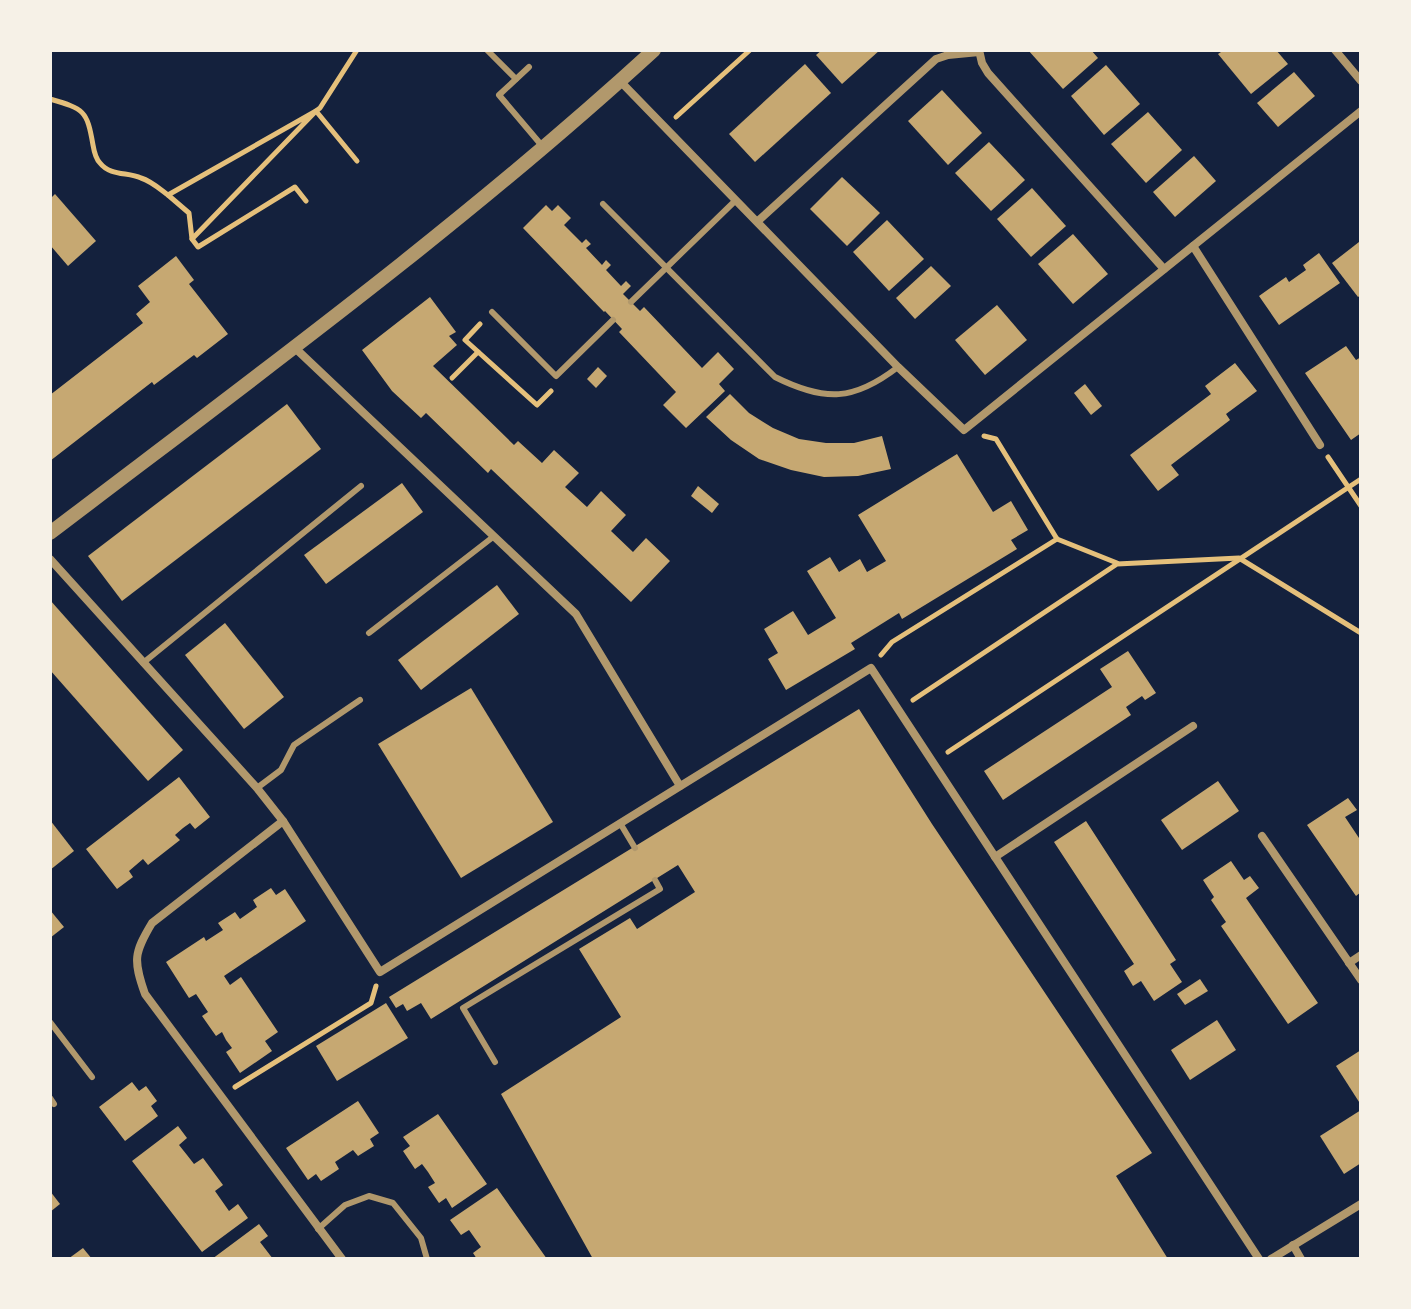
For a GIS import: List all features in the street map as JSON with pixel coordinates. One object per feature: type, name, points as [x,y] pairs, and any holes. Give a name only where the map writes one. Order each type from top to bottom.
[{"type":"street","points":[[50,533],[294,347],[543,147],[654,50]]},
{"type":"street","points":[[1335,50],[1361,81]]},
{"type":"street","points":[[758,221],[936,59],[979,51],[988,73],[1164,269]]},
{"type":"street","points":[[620,81],[898,367],[964,430],[1361,111]]},
{"type":"street","points":[[1193,246],[1320,445]]},
{"type":"street","points":[[294,347],[576,614],[680,786]]},
{"type":"street","points":[[50,559],[257,788],[283,821],[380,972],[871,668],[1259,1259]]},
{"type":"street","points":[[995,857],[1193,726]]},
{"type":"street","points":[[283,821],[152,923],[138,945],[137,970],[145,994],[342,1259]]},
{"type":"street","points":[[1262,836],[1361,980]]},
{"type":"street","points":[[1349,963],[1361,955]]},
{"type":"street","points":[[1271,1259],[1361,1204]]},
{"type":"street","points":[[1293,1245],[1301,1259]]},
{"type":"lane","points":[[487,50],[516,79]]},
{"type":"lane","points":[[529,67],[499,95],[543,147]]},
{"type":"lane","points":[[631,302],[736,200]]},
{"type":"lane","points":[[603,204],[775,377],[801,390],[829,395],[856,392],[879,382],[898,367]]},
{"type":"lane","points":[[492,312],[556,376],[613,320]]},
{"type":"lane","points":[[143,663],[361,486]]},
{"type":"lane","points":[[369,633],[493,537]]},
{"type":"lane","points":[[257,788],[281,770],[294,745],[360,700]]},
{"type":"lane","points":[[620,823],[635,848]]},
{"type":"lane","points":[[495,1062],[463,1008],[660,889],[655,880]]},
{"type":"lane","points":[[50,1022],[92,1077]]},
{"type":"lane","points":[[318,1229],[345,1205],[369,1196],[393,1203],[421,1238],[427,1259]]},
{"type":"path","points":[[192,239],[320,108],[357,50]]},
{"type":"path","points":[[665,127],[750,50]]},
{"type":"path","points":[[50,99],[74,106],[84,113],[90,124],[99,163],[109,171],[142,178],[189,213],[192,239],[198,247],[295,187],[306,201]]},
{"type":"path","points":[[316,111],[357,161]]},
{"type":"path","points":[[168,195],[316,111]]},
{"type":"path","points":[[492,312],[465,340],[537,405],[554,388],[556,376]]},
{"type":"path","points":[[452,378],[478,352]]},
{"type":"path","points":[[964,430],[996,439],[1057,539],[1117,564],[1239,558],[1361,633]]},
{"type":"path","points":[[1320,445],[1361,506]]},
{"type":"path","points":[[933,762],[1361,479]]},
{"type":"path","points":[[871,668],[892,642],[1057,539]]},
{"type":"path","points":[[898,710],[1117,564]]},
{"type":"path","points":[[220,1096],[371,1003],[380,972]]},
{"type":"building","points":[[822,50],[880,50],[842,84],[816,55]]},
{"type":"building","points":[[1028,50],[1091,50],[1098,58],[1063,89]]},
{"type":"building","points":[[1224,50],[1276,50],[1288,64],[1251,94],[1218,54]]},
{"type":"building","points":[[805,64],[831,93],[755,162],[729,134]]},
{"type":"building","points":[[1106,65],[1140,104],[1104,135],[1071,96]]},
{"type":"building","points":[[1294,72],[1315,96],[1278,127],[1257,103]]},
{"type":"building","points":[[942,90],[982,133],[948,165],[908,121]]},
{"type":"building","points":[[1148,112],[1182,150],[1146,183],[1111,144]]},
{"type":"building","points":[[989,142],[1025,180],[991,211],[955,173]]},
{"type":"building","points":[[1194,156],[1216,181],[1175,217],[1153,192]]},
{"type":"building","points":[[842,177],[880,213],[847,246],[810,209]]},
{"type":"building","points":[[1032,188],[1066,226],[1031,257],[997,219]]},
{"type":"building","points":[[55,194],[96,241],[68,266],[50,245],[50,199]]},
{"type":"building","points":[[546,205],[552,211],[558,205],[571,218],[564,225],[582,243],[586,239],[591,244],[586,248],[602,265],[606,260],[611,265],[606,270],[621,286],[626,281],[631,286],[623,294],[640,311],[644,307],[702,368],[718,352],[734,369],[719,384],[725,391],[686,428],[663,405],[676,392],[619,332],[622,329],[523,228]]},
{"type":"building","points":[[887,220],[924,259],[889,291],[853,252]]},
{"type":"building","points":[[1073,234],[1108,274],[1073,304],[1038,264]]},
{"type":"building","points":[[1359,242],[1361,295],[1358,297],[1332,263]]},
{"type":"building","points":[[1319,253],[1340,283],[1279,325],[1259,296],[1286,277],[1289,282],[1306,270],[1303,265]]},
{"type":"building","points":[[176,256],[194,280],[189,284],[228,334],[197,358],[194,355],[154,385],[152,382],[50,461],[50,395],[143,323],[136,314],[150,302],[138,286]]},
{"type":"building","points":[[931,266],[951,286],[915,319],[896,298]]},
{"type":"building","points":[[430,297],[456,332],[449,336],[457,345],[433,366],[514,445],[518,441],[542,463],[554,450],[579,473],[565,487],[587,507],[601,491],[626,515],[611,531],[633,552],[646,538],[670,561],[631,602],[491,469],[488,473],[426,413],[421,418],[392,391],[362,350]]},
{"type":"building","points":[[997,305],[1027,340],[985,375],[955,340]]},
{"type":"building","points":[[1346,346],[1356,360],[1361,357],[1361,433],[1351,440],[1305,373]]},
{"type":"building","points":[[1235,363],[1257,391],[1226,414],[1230,420],[1171,465],[1179,475],[1158,491],[1130,455],[1211,394],[1205,386]]},
{"type":"building","points":[[598,367],[607,376],[596,388],[587,379]]},
{"type":"building","points":[[1085,384],[1102,406],[1091,415],[1074,393]]},
{"type":"building","points":[[730,394],[749,413],[799,439],[854,443],[882,436],[891,469],[858,476],[824,477],[759,459],[731,440],[706,417]]},
{"type":"building","points":[[287,404],[321,449],[122,601],[88,556]]},
{"type":"building","points":[[957,454],[993,512],[1011,501],[1028,530],[1011,540],[1017,549],[902,619],[899,613],[851,643],[855,649],[786,690],[768,659],[778,653],[764,629],[793,611],[808,635],[836,618],[807,571],[830,557],[839,572],[860,559],[867,572],[886,561],[858,515]]},
{"type":"building","points":[[402,483],[423,512],[326,584],[304,555]]},
{"type":"building","points":[[698,486],[719,504],[712,513],[691,496]]},
{"type":"building","points":[[497,585],[519,614],[421,690],[398,660]]},
{"type":"building","points":[[50,600],[183,750],[148,781],[50,670]]},
{"type":"building","points":[[225,623],[284,697],[244,729],[185,655]]},
{"type":"building","points":[[1128,651],[1156,693],[1145,700],[1142,696],[1126,707],[1131,715],[1003,800],[984,771],[1112,687],[1100,669]]},
{"type":"building","points":[[471,688],[553,822],[461,878],[378,744]]},
{"type":"building","points":[[859,709],[932,824],[1152,1153],[1116,1176],[1168,1259],[593,1259],[501,1094],[621,1017],[579,949],[630,918],[637,929],[695,892],[678,865],[431,1019],[421,1003],[407,1011],[403,1004],[396,1008],[389,997]]},
{"type":"building","points":[[179,777],[210,817],[195,829],[190,823],[183,828],[175,835],[180,840],[148,865],[143,859],[129,871],[133,877],[117,889],[86,849]]},
{"type":"building","points":[[1218,781],[1239,811],[1182,850],[1161,820]]},
{"type":"building","points":[[1348,798],[1357,810],[1345,817],[1361,841],[1361,892],[1356,896],[1307,825]]},
{"type":"building","points":[[50,820],[74,851],[50,870]]},
{"type":"building","points":[[1086,821],[1176,960],[1170,964],[1182,982],[1154,1001],[1141,981],[1133,986],[1124,971],[1134,964],[1054,842]]},
{"type":"building","points":[[1231,861],[1244,880],[1250,876],[1259,888],[1246,898],[1318,1003],[1288,1024],[1221,926],[1226,922],[1211,900],[1214,897],[1203,880]]},
{"type":"building","points":[[271,888],[276,895],[285,889],[306,921],[224,976],[230,985],[241,977],[278,1032],[265,1041],[272,1051],[240,1073],[226,1052],[232,1048],[222,1032],[216,1036],[202,1016],[208,1012],[196,994],[189,998],[166,962],[204,937],[206,941],[223,930],[218,923],[235,912],[240,919],[257,907],[253,900]]},
{"type":"building","points":[[50,910],[64,927],[50,938]]},
{"type":"building","points":[[1200,979],[1208,991],[1185,1005],[1177,994]]},
{"type":"building","points":[[386,1003],[408,1038],[337,1081],[316,1046]]},
{"type":"building","points":[[1217,1020],[1236,1050],[1190,1080],[1171,1050]]},
{"type":"building","points":[[1361,1050],[1361,1105],[1336,1066]]},
{"type":"building","points":[[132,1082],[139,1091],[146,1086],[157,1101],[151,1106],[158,1116],[125,1141],[99,1107]]},
{"type":"building","points":[[358,1101],[379,1133],[370,1139],[374,1146],[358,1156],[353,1150],[335,1162],[339,1169],[321,1181],[316,1174],[308,1180],[286,1148]]},
{"type":"building","points":[[1361,1110],[1361,1163],[1344,1174],[1320,1136]]},
{"type":"building","points":[[438,1114],[487,1184],[452,1208],[446,1198],[439,1203],[428,1187],[435,1183],[428,1172],[422,1164],[415,1169],[403,1151],[410,1146],[403,1137]]},
{"type":"building","points":[[178,1126],[187,1138],[179,1145],[194,1164],[203,1158],[223,1185],[215,1191],[229,1211],[238,1204],[248,1218],[202,1252],[132,1161]]},
{"type":"building","points":[[497,1188],[547,1259],[477,1259],[473,1253],[481,1247],[469,1230],[461,1235],[450,1220]]},
{"type":"building","points":[[50,1191],[60,1204],[50,1212]]},
{"type":"building","points":[[259,1224],[268,1236],[260,1242],[273,1259],[212,1259]]},
{"type":"building","points":[[83,1248],[92,1259],[68,1259]]}]
